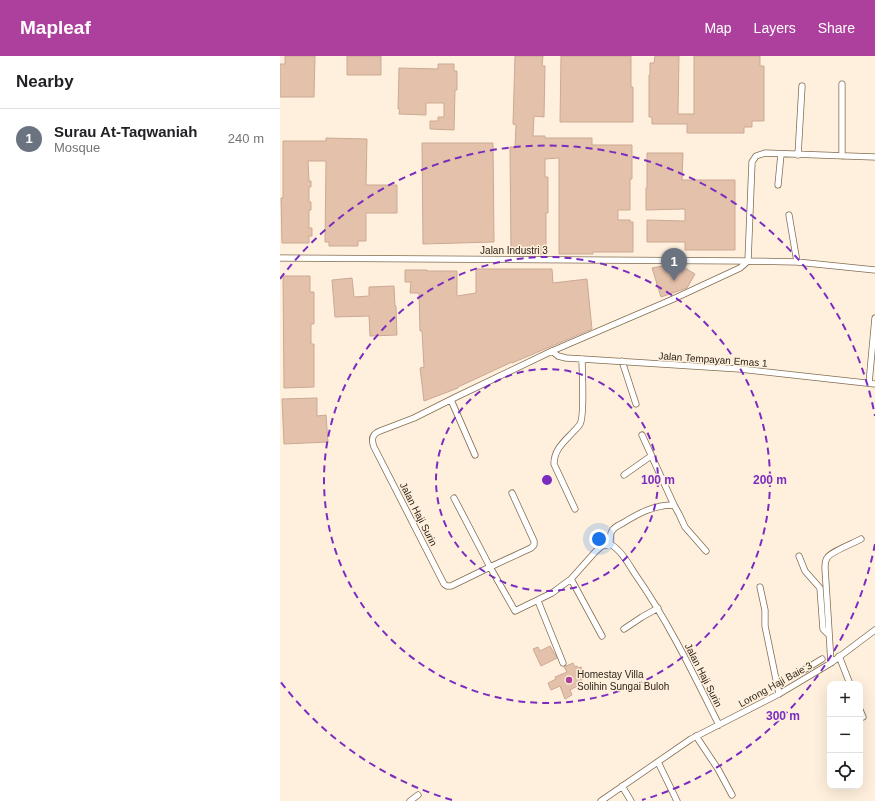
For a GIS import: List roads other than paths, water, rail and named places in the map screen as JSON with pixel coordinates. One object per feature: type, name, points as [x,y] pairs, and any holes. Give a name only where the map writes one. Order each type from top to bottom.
[{"type":"street","points":[[842,84],[842,156]]},
{"type":"street","points":[[798,155],[802,86]]},
{"type":"street","points":[[748,261],[752,162],[756,156],[765,153],[875,157]]},
{"type":"street","points":[[778,186],[781,154]]},
{"type":"street","points":[[789,215],[797,262]]},
{"type":"street","name":"Jalan Industri 3","points":[[280,258],[748,261],[797,262],[875,270]]},
{"type":"street","name":"Jalan Haji Surin","points":[[490,567],[449,587],[445,585],[372,442],[372,437],[375,433],[414,418],[552,350],[671,300],[740,268],[748,261]]},
{"type":"street","points":[[872,384],[875,318]]},
{"type":"street","name":"Jalan Tempayan Emas 1","points":[[552,350],[560,357],[740,369],[872,384]]},
{"type":"street","points":[[575,509],[554,464],[554,457],[560,446],[581,423],[582,359]]},
{"type":"street","points":[[622,361],[636,404]]},
{"type":"street","points":[[451,400],[475,455]]},
{"type":"street","points":[[642,435],[685,527],[706,551]]},
{"type":"street","points":[[624,475],[652,456]]},
{"type":"street","points":[[490,567],[531,548],[534,545],[534,541],[512,493]]},
{"type":"street","points":[[454,498],[515,611],[538,601],[571,579],[596,551],[602,546],[610,544],[612,531],[615,528],[647,510],[664,505],[674,505]]},
{"type":"street","points":[[831,663],[825,568],[827,557],[861,539]]},
{"type":"street","name":"Jalan Haji Surin","points":[[610,544],[621,552],[658,608],[672,632],[719,724]]},
{"type":"street","points":[[798,556],[805,571],[820,588],[823,629],[829,635]]},
{"type":"street","points":[[571,579],[602,636]]},
{"type":"street","points":[[760,588],[765,610],[765,626],[779,694]]},
{"type":"street","points":[[538,601],[563,663]]},
{"type":"street","points":[[624,629],[658,608]]},
{"type":"street","name":"Lorong Haji Baie 3","points":[[601,801],[691,739],[779,694],[817,672],[875,630]]},
{"type":"street","points":[[839,656],[849,681]]},
{"type":"street","points":[[804,670],[822,659]]},
{"type":"street","points":[[814,664],[817,672]]},
{"type":"street","points":[[696,736],[718,769],[732,795]]},
{"type":"street","points":[[658,762],[677,801]]},
{"type":"street","points":[[622,786],[631,801]]},
{"type":"street","points":[[410,801],[418,795]]},
{"type":"place","name":"Surau At-Taqwaniah","points":[[674,281]]},
{"type":"place","name":"Homestay Villa Solihin Sungai Buloh","points":[[569,680]]}]
